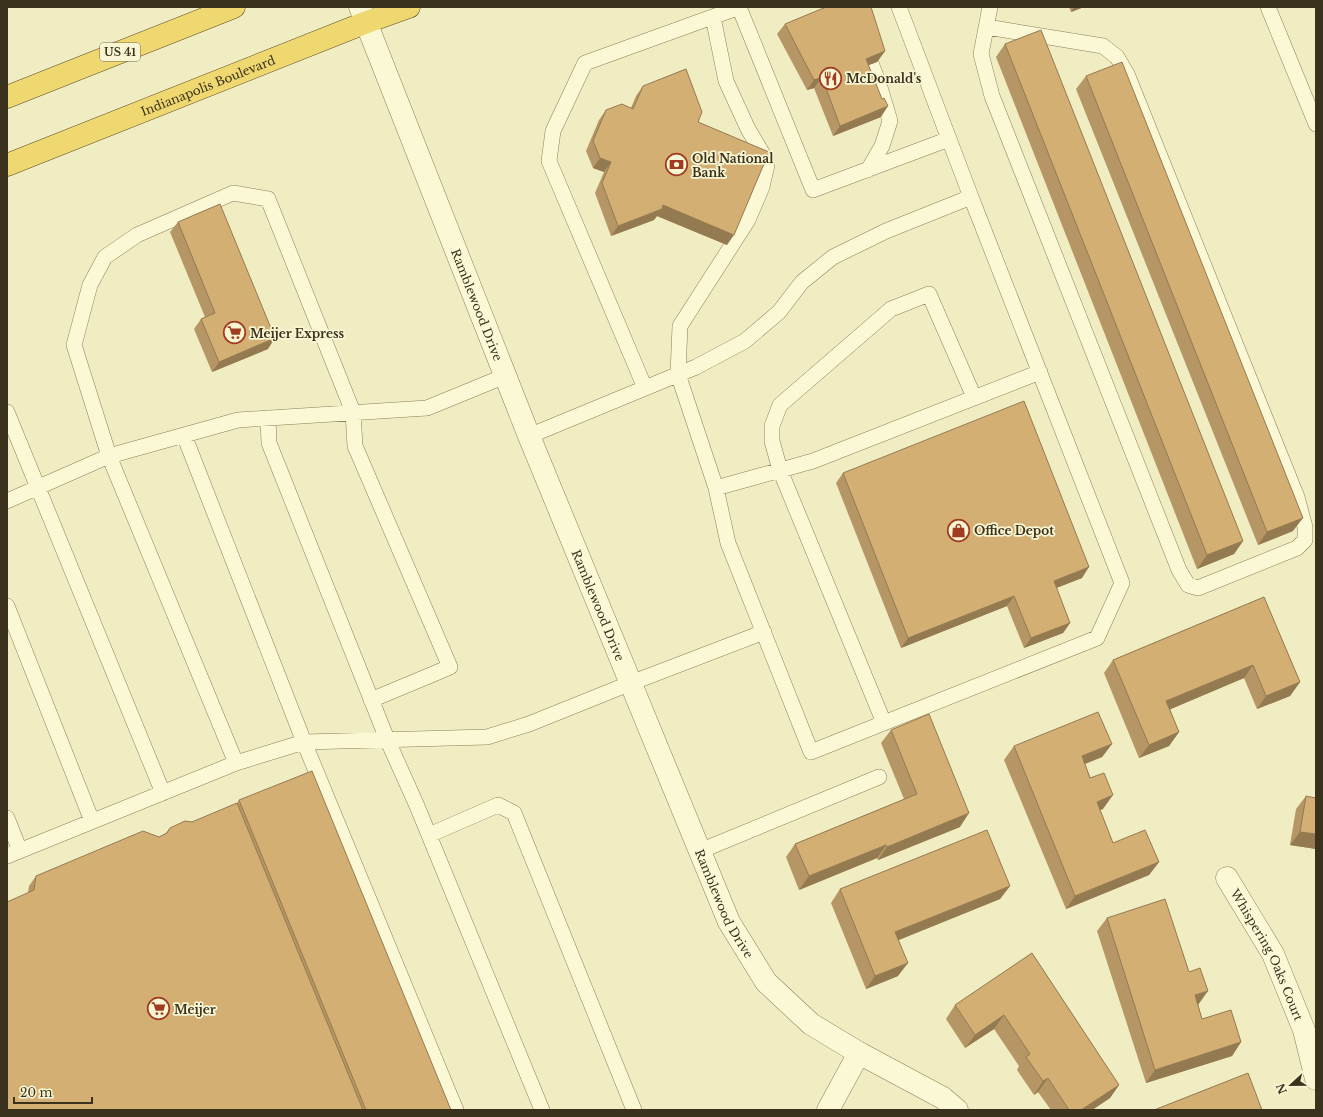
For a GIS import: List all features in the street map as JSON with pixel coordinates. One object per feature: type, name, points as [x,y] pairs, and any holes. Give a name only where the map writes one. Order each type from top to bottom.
[{"type":"highway","name":"US 41","points":[[7,97],[234,7]]},
{"type":"highway","name":"Indianapolis Boulevard","points":[[7,165],[364,15],[409,7]]},
{"type":"street","name":"Ramblewood Drive","points":[[364,15],[529,436],[729,922],[766,982],[811,1024],[859,1053],[943,1098],[957,1110]]},
{"type":"street","name":"Whispering Oaks Court","points":[[1227,878],[1273,954],[1304,1030],[1316,1079]]},
{"type":"street","points":[[828,1110],[859,1053]]},
{"type":"lane","points":[[645,388],[549,161],[553,131],[586,63],[740,7],[813,190],[949,139]]},
{"type":"lane","points":[[714,17],[726,81],[748,129],[764,156],[766,165],[762,187],[748,220],[680,326],[678,374],[716,488],[728,543],[811,752],[1097,638],[1122,583],[971,197],[899,7]]},
{"type":"lane","points":[[987,27],[1103,46],[1117,57],[1124,68],[1297,497],[1305,528],[1305,540],[1297,548],[1198,588],[1188,585],[1179,570],[992,96],[981,54],[990,7]]},
{"type":"lane","points":[[1268,7],[1316,124]]},
{"type":"lane","points":[[868,170],[882,146],[890,121],[871,63]]},
{"type":"lane","points":[[236,763],[109,456],[74,345],[90,285],[105,257],[137,236],[233,192],[268,199],[353,412],[355,446],[450,667],[371,700]]},
{"type":"lane","points":[[529,436],[696,367],[745,341],[779,312],[802,282],[833,257],[886,231],[971,197]]},
{"type":"lane","points":[[884,723],[780,470],[772,441],[772,426],[780,405],[891,309],[929,294],[974,397]]},
{"type":"lane","points":[[716,488],[813,461],[1040,372]]},
{"type":"lane","points":[[7,501],[109,456],[238,420],[427,408],[506,376]]},
{"type":"lane","points":[[7,412],[163,793]]},
{"type":"lane","points":[[268,418],[269,443],[371,700],[417,806],[542,1110]]},
{"type":"lane","points":[[184,435],[304,742],[456,1110]]},
{"type":"lane","points":[[7,606],[92,822]]},
{"type":"lane","points":[[7,818],[13,853],[236,763],[304,742],[487,737],[529,724],[764,632]]},
{"type":"lane","points":[[700,851],[879,777]]},
{"type":"lane","points":[[429,835],[498,805],[514,813],[634,1110]]},
{"type":"building","name":"McDonald's","points":[[826,7],[871,7],[885,51],[866,59],[882,99],[884,98],[888,106],[840,126],[822,77],[814,80],[785,24]]},
{"type":"building","points":[[1041,30],[1243,541],[1207,555],[1005,44]]},
{"type":"building","points":[[1122,62],[1303,518],[1267,532],[1086,76]]},
{"type":"building","name":"Old National Bank","points":[[686,69],[702,112],[698,122],[769,152],[734,235],[663,205],[662,209],[618,226],[602,183],[611,162],[600,158],[593,141],[606,110],[622,104],[633,109],[643,86]]},
{"type":"building","points":[[220,204],[275,338],[219,362],[201,319],[215,313],[178,222]]},
{"type":"building","name":"Office Depot","points":[[1024,401],[1089,567],[1054,581],[1070,623],[1031,638],[1014,596],[908,638],[843,473]]},
{"type":"building","points":[[1264,597],[1300,682],[1266,696],[1253,665],[1166,701],[1179,732],[1149,745],[1113,660]]},
{"type":"building","points":[[1098,712],[1112,744],[1082,756],[1090,778],[1104,773],[1113,795],[1097,802],[1113,843],[1145,830],[1159,862],[1075,896],[1014,746]]},
{"type":"building","points":[[929,714],[969,813],[887,847],[886,845],[809,876],[795,844],[917,794],[891,730]]},
{"type":"building","points":[[312,771],[451,1110],[366,1110],[239,800]]},
{"type":"building","points":[[1306,796],[1316,798],[1316,834],[1300,832]]},
{"type":"building","name":"Meijer","points":[[237,803],[363,1110],[7,1110],[7,902],[34,890],[36,876],[143,831],[159,837],[167,833],[170,828],[185,821],[192,822]]},
{"type":"building","points":[[987,830],[1010,886],[895,932],[908,963],[875,976],[840,889]]},
{"type":"building","points":[[1165,899],[1189,972],[1200,968],[1208,991],[1195,995],[1202,1019],[1231,1010],[1241,1042],[1155,1070],[1107,918]]},
{"type":"building","points":[[1032,953],[1119,1085],[1081,1110],[1069,1110],[1048,1078],[1043,1081],[1026,1057],[1030,1054],[1004,1015],[975,1035],[955,1005]]},
{"type":"building","points":[[1248,1073],[1262,1110],[1154,1110]]},
{"type":"place","name":"McDonald's","points":[[831,78]]},
{"type":"place","name":"Old National Bank","points":[[676,165]]},
{"type":"place","name":"Meijer Express","points":[[234,333]]},
{"type":"place","name":"Office Depot","points":[[959,530]]},
{"type":"place","name":"Meijer","points":[[159,1009]]}]
